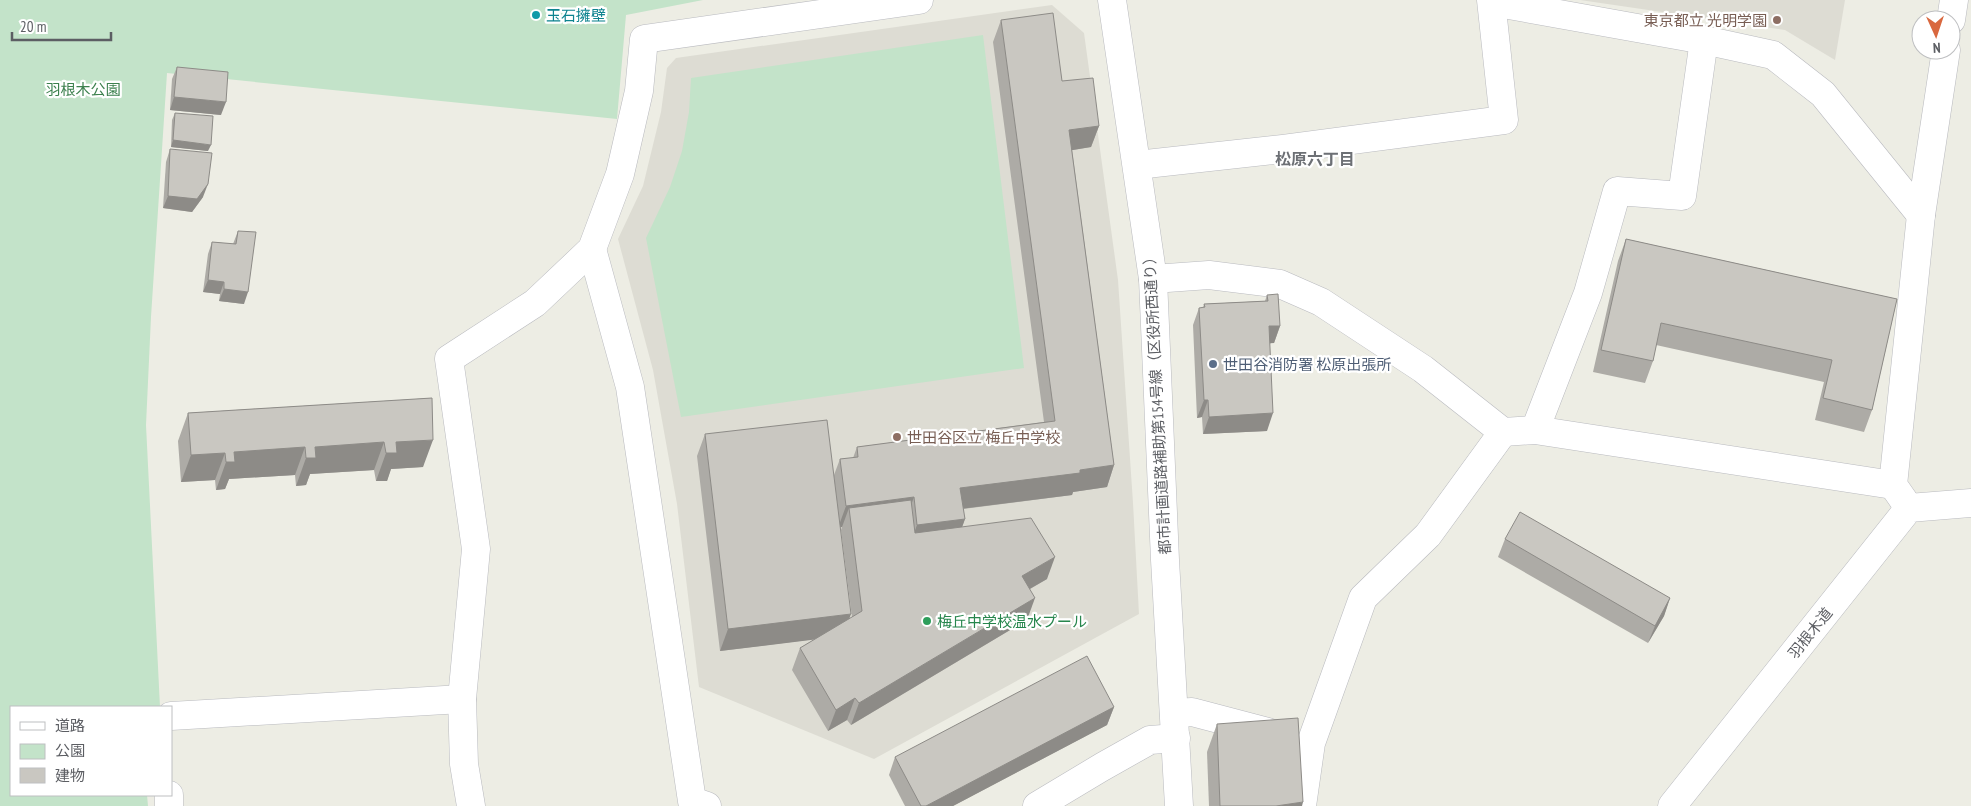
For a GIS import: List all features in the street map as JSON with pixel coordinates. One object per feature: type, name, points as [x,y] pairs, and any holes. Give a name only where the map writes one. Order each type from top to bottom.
[{"type":"street","points":[[471,806],[464,764],[462,699],[476,550],[449,359],[535,302],[592,250],[620,174],[639,91],[644,39],[759,11],[919,0]]},
{"type":"street","name":"都市計画道路補助第154号線（区役所西通り）","points":[[1112,0],[1153,279],[1165,560],[1179,806]]},
{"type":"street","points":[[1137,165],[1283,149],[1504,120],[1491,1],[1704,40],[1773,55],[1823,94],[1921,215]]},
{"type":"street","points":[[1535,430],[1588,292],[1617,191],[1682,196],[1704,40]]},
{"type":"street","points":[[1944,60],[1921,215],[1893,485],[1909,508],[1971,503]]},
{"type":"street","points":[[592,250],[630,387],[696,804]]},
{"type":"street","points":[[1153,279],[1209,275],[1280,284],[1321,302],[1423,369],[1503,432],[1535,430],[1893,485]]},
{"type":"street","points":[[1302,806],[1311,744],[1363,598],[1428,535],[1503,432]]},
{"type":"street","name":"羽根木道","points":[[1672,806],[1909,508]]},
{"type":"street","points":[[172,716],[462,699]]},
{"type":"street","points":[[1038,806],[1102,766],[1175,725],[1192,712],[1311,744]]},
{"type":"shaded area","name":"東京都立 光明学園","points":[[1580,0],[1845,0],[1835,60],[1785,30]]},
{"type":"shaded area","name":"世田谷区立 梅丘中学校","points":[[1052,5],[1084,33],[1118,280],[1139,614],[874,759],[699,687],[677,504],[653,370],[618,239],[643,186],[661,112],[667,68],[676,58]]},
{"type":"green space","name":"羽根木公園","points":[[0,0],[703,0],[626,15],[617,119],[167,73],[146,425],[160,706],[10,706],[10,796],[147,796],[148,806],[0,806]]},
{"type":"green space","points":[[983,35],[1024,368],[681,417],[646,238],[670,187],[682,151],[689,112],[691,78]]},
{"type":"building","points":[[1053,13],[1062,81],[1093,78],[1099,126],[1069,130],[1114,465],[1080,470],[1080,473],[960,488],[965,519],[917,525],[914,497],[846,506],[840,459],[858,457],[857,447],[1055,421],[1001,20]]},
{"type":"building","points":[[177,67],[228,72],[226,102],[174,97]]},
{"type":"building","points":[[175,113],[213,116],[211,145],[173,140]]},
{"type":"building","points":[[170,149],[212,153],[208,184],[197,199],[168,196]]},
{"type":"building","points":[[238,231],[256,232],[248,292],[224,289],[224,282],[208,280],[212,242],[236,244]]},
{"type":"building","points":[[1626,239],[1897,299],[1872,410],[1823,398],[1832,360],[1661,323],[1653,361],[1601,350]]},
{"type":"building","points":[[1278,294],[1280,326],[1269,326],[1273,413],[1209,417],[1208,400],[1204,400],[1199,308],[1205,307],[1204,304],[1268,301],[1267,295]]},
{"type":"building","points":[[432,398],[433,440],[396,442],[397,453],[386,453],[384,442],[315,447],[316,458],[306,458],[305,447],[234,452],[235,462],[226,462],[225,453],[191,455],[188,413]]},
{"type":"building","points":[[827,420],[851,614],[728,629],[705,434]]},
{"type":"building","points":[[911,500],[915,533],[1031,518],[1055,557],[1022,576],[1035,598],[859,703],[855,698],[836,710],[800,648],[862,611],[849,508]]},
{"type":"building","points":[[1520,512],[1670,598],[1655,626],[1505,539]]},
{"type":"building","points":[[1087,656],[1114,707],[926,806],[921,806],[895,757]]},
{"type":"building","points":[[1298,718],[1303,802],[1276,806],[1220,806],[1217,724]]},
{"type":"place","name":"玉石擁壁","points":[[536,15]]},
{"type":"place","name":"東京都立 光明学園","points":[[1777,20]]},
{"type":"place","name":"世田谷消防署 松原出張所","points":[[1213,364]]},
{"type":"place","name":"世田谷区立 梅丘中学校","points":[[897,437]]},
{"type":"place","name":"梅丘中学校温水プール","points":[[927,621]]},
{"type":"district","name":"松原六丁目","points":[[1315,159]]}]
